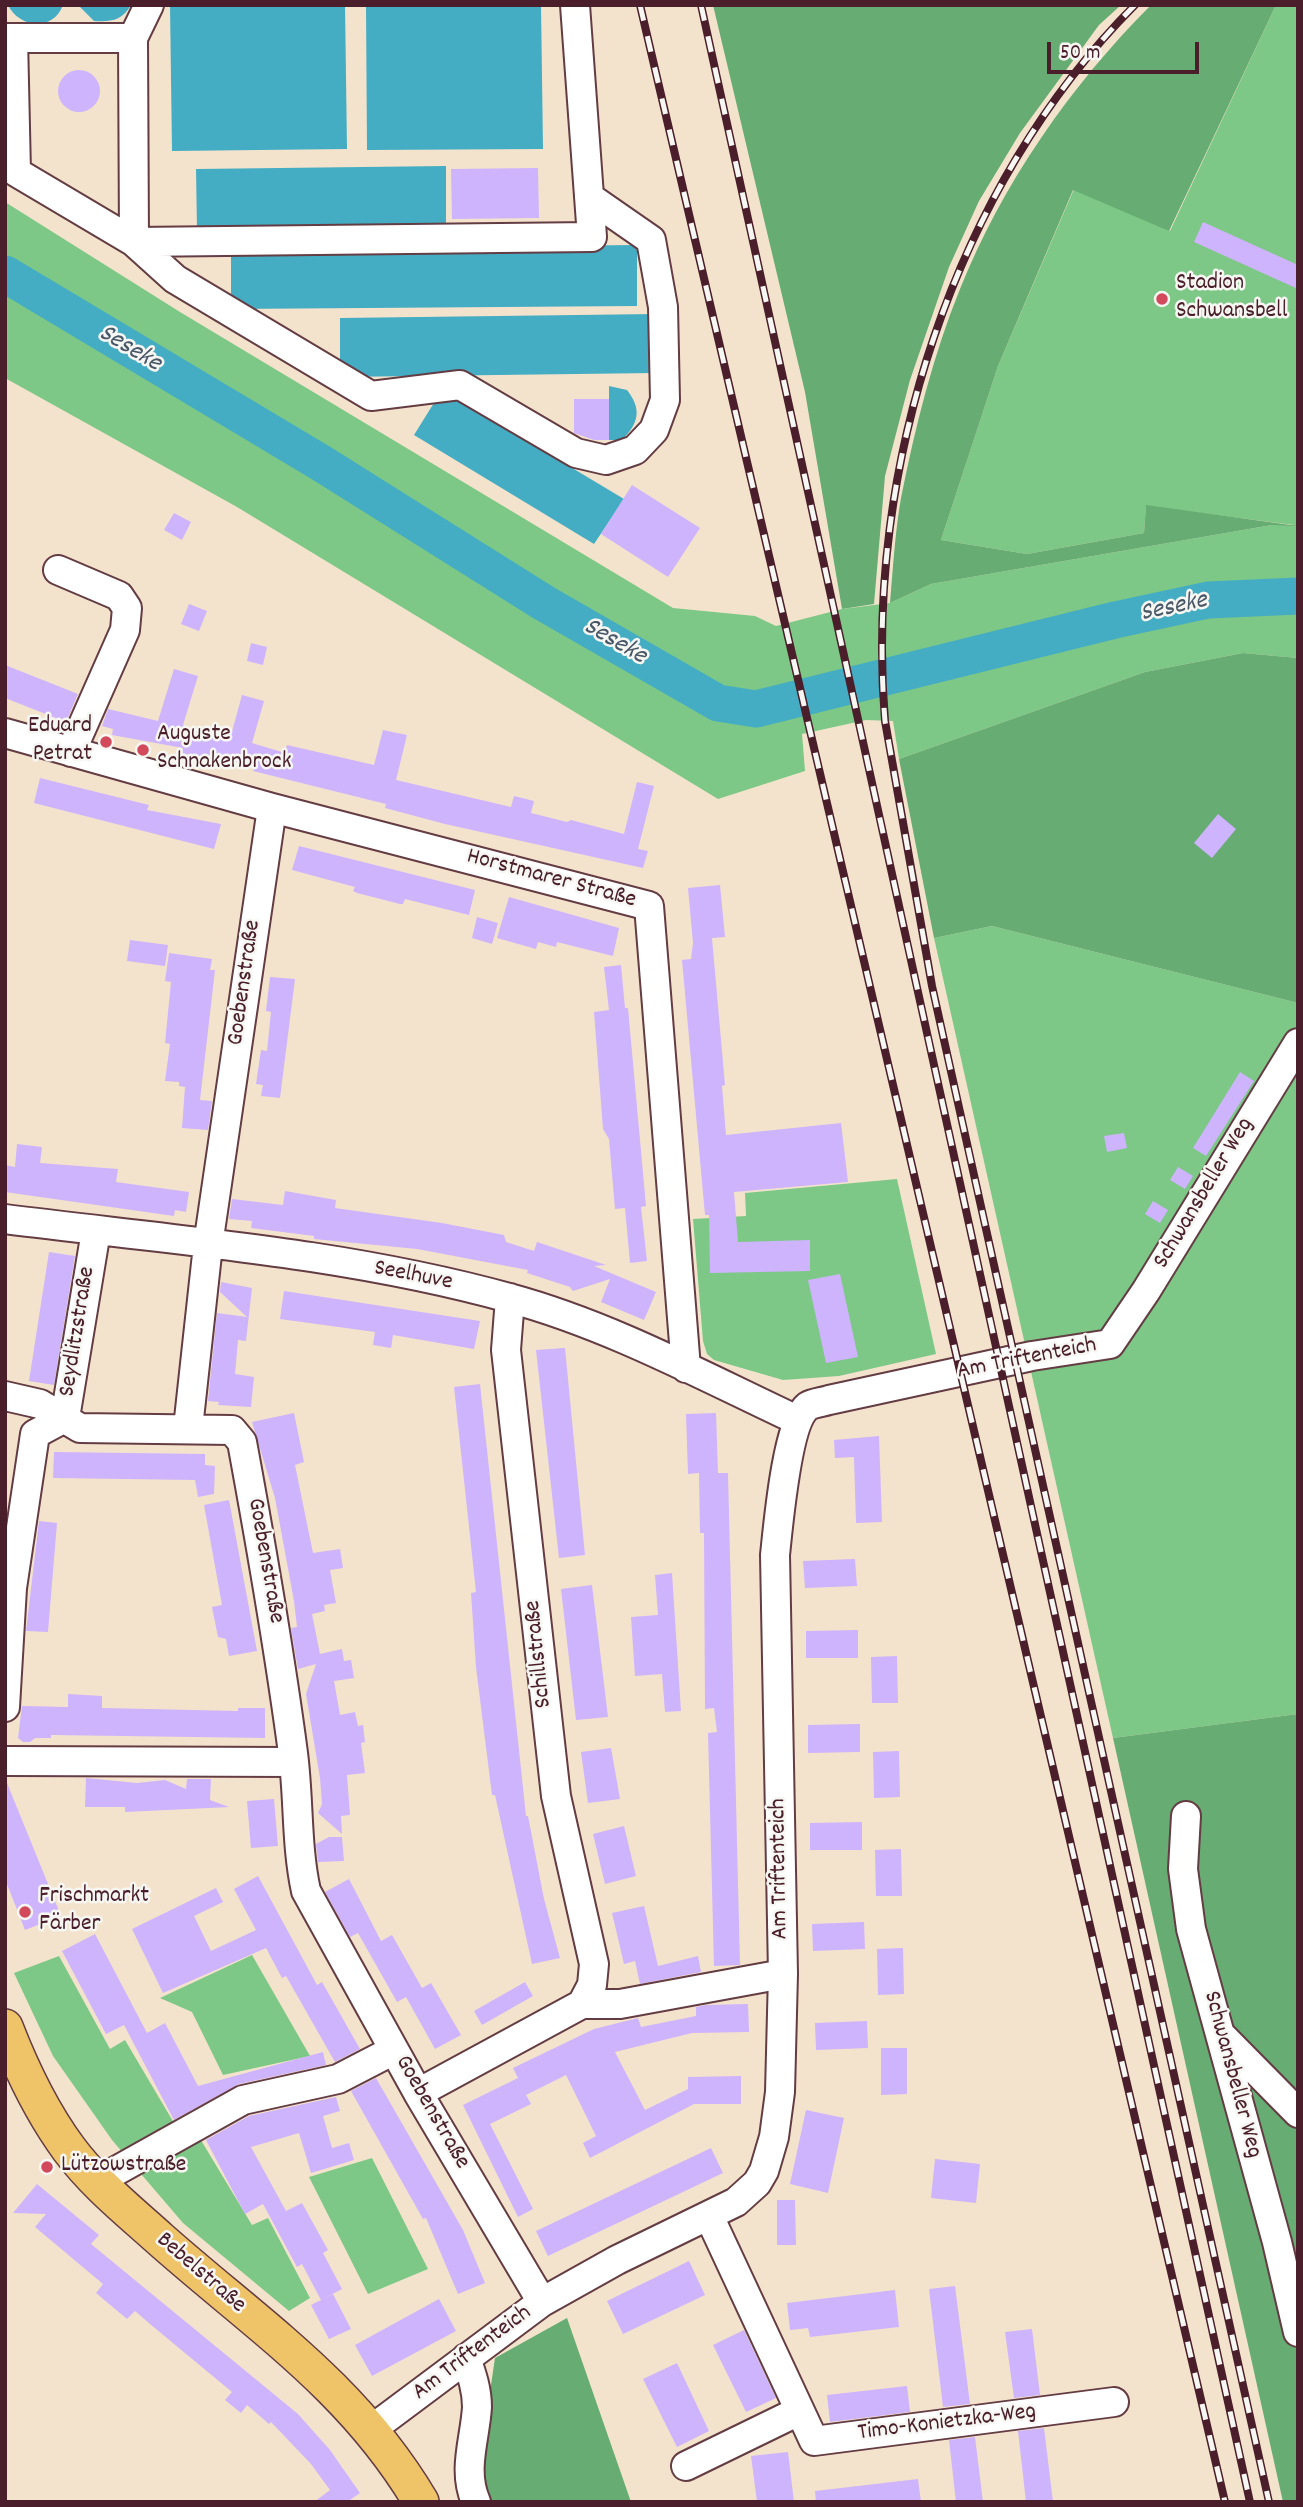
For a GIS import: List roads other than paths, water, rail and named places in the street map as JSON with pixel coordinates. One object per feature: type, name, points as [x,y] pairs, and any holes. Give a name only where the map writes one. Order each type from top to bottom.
[{"type":"main road","name":"Bebelstraße","points":[[5,2027],[38,2103],[69,2148],[99,2181],[234,2305],[304,2360],[372,2429],[421,2502]]},
{"type":"street","points":[[134,242],[133,38],[149,5]]},
{"type":"street","points":[[134,242],[592,237],[575,5]]},
{"type":"street","points":[[133,38],[9,38],[16,172],[134,242],[174,279],[371,396],[460,385],[576,453],[606,460],[635,450],[654,430],[665,400],[663,307],[651,240],[589,197]]},
{"type":"street","points":[[58,570],[119,596],[128,615],[71,752]]},
{"type":"street","name":"Horstmarer Straße","points":[[5,733],[272,808],[649,906],[686,1368]]},
{"type":"street","name":"Goebenstraße","points":[[272,808],[208,1245],[188,1429],[232,1430],[242,1442],[278,1642],[294,1762],[300,1866],[306,1891],[418,2093],[542,2302]]},
{"type":"street","name":"Schwansbeller Weg","points":[[1110,1344],[1146,1291],[1298,1043]]},
{"type":"street","name":"Seelhuve","points":[[5,1219],[357,1266],[510,1298],[599,1327],[797,1420]]},
{"type":"street","name":"Seydlitzstraße","points":[[5,1707],[12,1588],[35,1434],[65,1418],[96,1231]]},
{"type":"street","name":"Schillstraße","points":[[510,1298],[506,1350],[556,1796],[594,1964],[592,1985],[582,2004]]},
{"type":"street","name":"Am Triftenteich","points":[[372,2429],[542,2302],[617,2260],[736,2202],[757,2183],[764,2171],[774,2137],[780,2092],[783,1974],[775,1555],[783,1488],[797,1420],[808,1406],[829,1400],[1032,1356],[1110,1344]]},
{"type":"street","points":[[5,1396],[40,1404],[80,1429],[188,1429]]},
{"type":"street","points":[[5,1760],[294,1762]]},
{"type":"street","name":"Schwansbeller Weg","points":[[1186,1816],[1183,1869],[1191,1929],[1298,2332]]},
{"type":"street","points":[[418,2093],[582,2004],[620,2004],[783,1974]]},
{"type":"street","points":[[1221,2035],[1298,2113]]},
{"type":"street","points":[[99,2181],[243,2100],[338,2079],[394,2050]]},
{"type":"street","name":"Timo-Konietzka-Weg","points":[[709,2216],[814,2441],[1114,2402]]},
{"type":"street","points":[[466,2358],[475,2383],[477,2407],[468,2473],[476,2502]]},
{"type":"street","points":[[686,2466],[799,2411]]},
{"type":"water","points":[[8,5],[63,5],[52,20],[36,24],[20,18]]},
{"type":"water","points":[[78,5],[131,5],[120,17],[110,21],[94,21]]},
{"type":"water","points":[[170,5],[345,5],[347,149],[172,151]]},
{"type":"water","points":[[366,5],[541,5],[543,149],[367,150]]},
{"type":"water","points":[[446,166],[446,227],[197,230],[196,169]]},
{"type":"water","points":[[637,245],[637,306],[231,309],[231,249]]},
{"type":"water","points":[[655,314],[655,373],[340,377],[340,318]]},
{"type":"water","points":[[609,386],[627,390],[635,403],[635,422],[622,440],[609,440]]},
{"type":"water","points":[[442,390],[624,499],[594,544],[414,435]]},
{"type":"waterway","name":"Seseke","points":[[5,274],[321,463],[544,603],[718,703],[756,709],[1115,620],[1208,600],[1298,596]]},
{"type":"railway","points":[[640,5],[1225,2502]]},
{"type":"railway","points":[[701,5],[1250,2502]]},
{"type":"railway","points":[[1135,5],[1071,77],[1017,158],[971,245],[934,336],[907,431],[890,528],[882,625],[885,721],[932,986],[1269,2502]]},
{"type":"place","name":"Stadion Schwansbell","points":[[1162,299]]},
{"type":"place","name":"Eduard Petrat","points":[[106,742]]},
{"type":"place","name":"Auguste Schnakenbrock","points":[[143,750]]},
{"type":"place","name":"Frischmarkt Färber","points":[[25,1912]]},
{"type":"place","name":"Lützowstraße","points":[[47,2167]]}]
